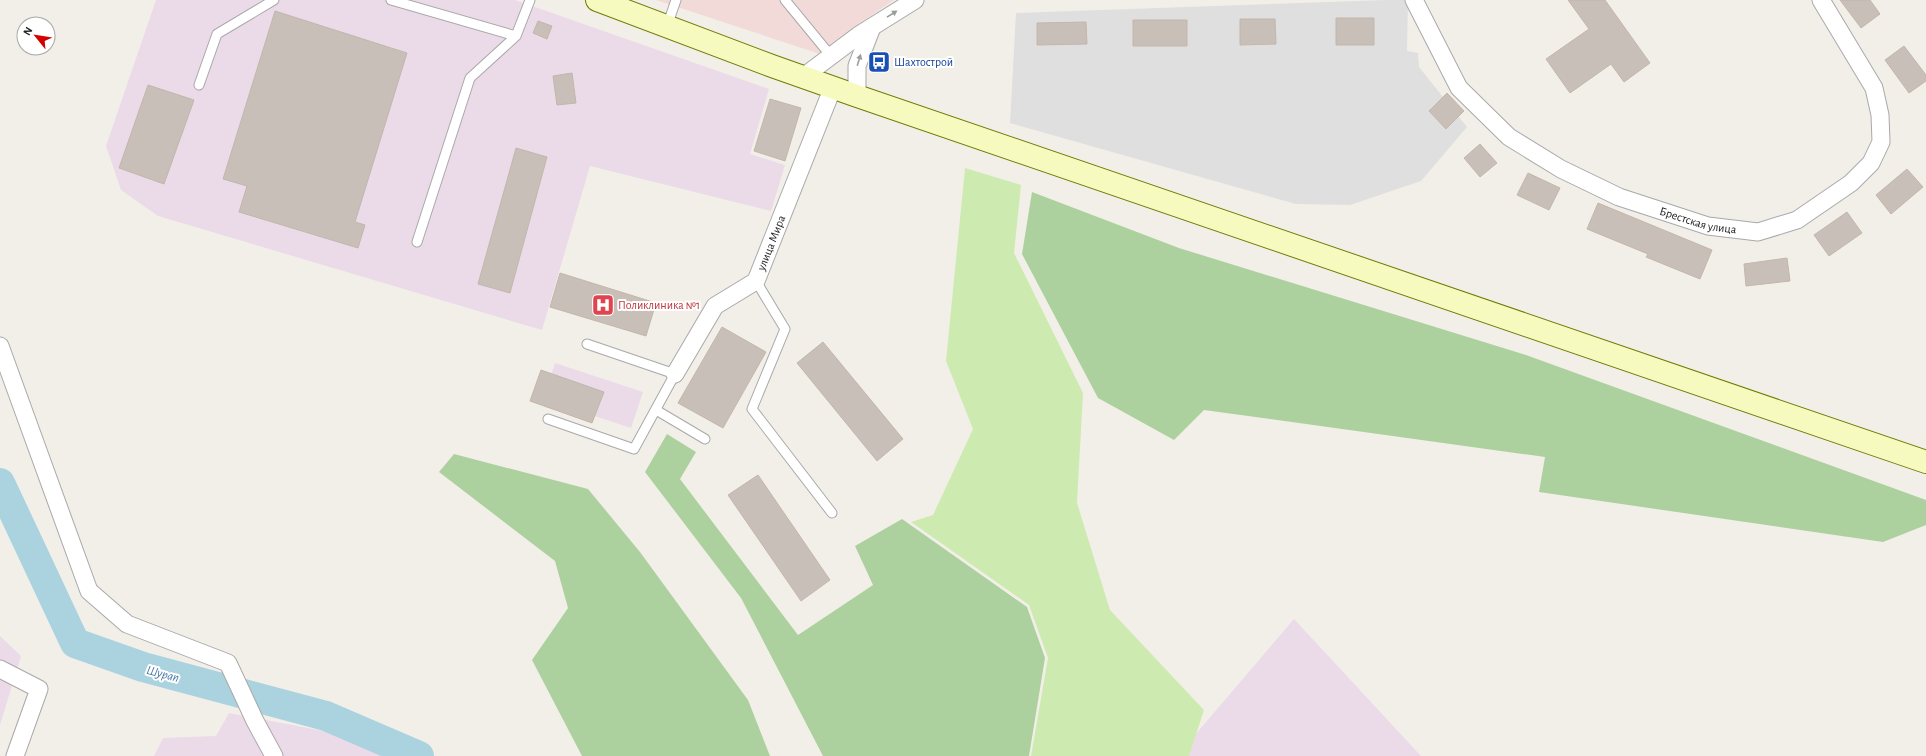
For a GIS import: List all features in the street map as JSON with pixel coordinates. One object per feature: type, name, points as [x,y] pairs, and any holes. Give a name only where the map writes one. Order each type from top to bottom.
[{"type":"main road","points":[[597,0],[833,88],[1926,462]]},
{"type":"street","points":[[803,77],[872,27],[915,0]]},
{"type":"street","name":"Брестская улица","points":[[1414,0],[1459,88],[1509,136],[1561,169],[1619,197],[1708,226],[1758,232],[1796,220],[1851,183],[1871,163],[1881,142],[1880,114],[1874,88],[1821,0]]},
{"type":"street","points":[[857,96],[856,66],[872,27]]},
{"type":"street","name":"улица Мира","points":[[675,374],[715,306],[756,281],[833,88]]},
{"type":"street","points":[[0,346],[89,591],[127,624],[228,663],[255,721],[274,756]]},
{"type":"street","points":[[0,669],[39,689],[15,756]]},
{"type":"lane","points":[[199,85],[217,34],[274,0]]},
{"type":"lane","points":[[391,0],[516,36]]},
{"type":"lane","points":[[417,242],[470,78],[516,36],[530,0]]},
{"type":"lane","points":[[667,26],[676,0]]},
{"type":"lane","points":[[785,0],[831,56]]},
{"type":"lane","points":[[756,281],[785,329],[752,409],[832,513]]},
{"type":"lane","points":[[548,419],[634,449],[675,374],[587,344]]},
{"type":"lane","points":[[656,410],[705,439]]},
{"type":"shaded area","points":[[156,0],[515,0],[769,89],[750,154],[785,165],[771,211],[590,166],[542,330],[158,216],[121,190],[106,146]]},
{"type":"shaded area","points":[[656,0],[894,0],[860,23],[826,56]]},
{"type":"shaded area","points":[[1408,0],[1407,51],[1418,53],[1419,67],[1467,127],[1421,181],[1350,205],[1296,204],[1010,123],[1016,13]]},
{"type":"shaded area","points":[[555,363],[643,392],[631,428],[543,399]]},
{"type":"shaded area","points":[[1294,619],[1421,756],[1177,756]]},
{"type":"shaded area","points":[[0,636],[21,656],[0,725]]},
{"type":"shaded area","points":[[229,713],[334,733],[382,756],[154,756],[163,738],[216,736]]},
{"type":"green space","points":[[965,168],[1021,185],[1014,253],[1083,393],[1077,503],[1110,610],[1204,710],[1189,756],[1031,756],[1048,658],[1029,605],[911,522],[933,515],[973,429],[946,361]]},
{"type":"green space","points":[[1032,192],[1179,248],[1526,355],[1926,500],[1926,525],[1883,542],[1539,492],[1545,457],[1204,410],[1174,440],[1098,398],[1022,254]]},
{"type":"green space","points":[[667,434],[696,452],[680,479],[798,635],[873,585],[855,546],[902,519],[1027,607],[1045,658],[1029,756],[823,756],[741,598],[645,472]]},
{"type":"green space","points":[[454,454],[588,489],[640,552],[748,700],[770,756],[582,756],[532,660],[568,608],[555,561],[439,472]]},
{"type":"building","points":[[1568,0],[1605,0],[1650,63],[1624,82],[1611,64],[1570,93],[1546,59],[1589,29]]},
{"type":"building","points":[[1840,0],[1870,0],[1880,14],[1861,28]]},
{"type":"building","points":[[275,11],[407,53],[355,222],[365,225],[358,248],[239,212],[247,186],[223,179]]},
{"type":"building","points":[[1336,18],[1374,18],[1374,45],[1336,45]]},
{"type":"building","points":[[1240,19],[1275,19],[1276,44],[1240,45]]},
{"type":"building","points":[[1133,20],[1187,20],[1187,46],[1133,46]]},
{"type":"building","points":[[538,21],[552,26],[547,39],[533,33]]},
{"type":"building","points":[[1086,22],[1087,44],[1037,45],[1037,23]]},
{"type":"building","points":[[1904,46],[1926,75],[1926,81],[1909,93],[1885,60]]},
{"type":"building","points":[[572,73],[576,103],[557,105],[553,76]]},
{"type":"building","points":[[148,85],[194,100],[164,184],[119,168]]},
{"type":"building","points":[[1447,93],[1464,111],[1446,129],[1429,111]]},
{"type":"building","points":[[770,99],[801,108],[785,161],[754,151]]},
{"type":"building","points":[[1480,144],[1497,163],[1480,177],[1464,158]]},
{"type":"building","points":[[516,148],[547,157],[510,293],[478,284]]},
{"type":"building","points":[[1907,169],[1923,187],[1891,214],[1876,195]]},
{"type":"building","points":[[1528,173],[1560,188],[1549,210],[1517,195]]},
{"type":"building","points":[[1598,203],[1712,250],[1700,279],[1646,257],[1648,254],[1587,229]]},
{"type":"building","points":[[1847,212],[1862,233],[1829,256],[1814,235]]},
{"type":"building","points":[[1787,258],[1790,281],[1746,286],[1744,264]]},
{"type":"building","name":"Поликлиника №1","points":[[560,273],[656,303],[646,336],[550,307]]},
{"type":"building","points":[[722,327],[766,352],[723,428],[678,403]]},
{"type":"building","points":[[823,342],[903,439],[877,461],[797,363]]},
{"type":"building","points":[[541,370],[604,392],[592,423],[530,401]]},
{"type":"building","points":[[758,475],[830,580],[801,601],[728,495]]},
{"type":"waterway","name":"Шурап","points":[[0,483],[75,643],[143,667],[326,716],[419,756]]},
{"type":"place","name":"Шахтострой","points":[[879,62]]},
{"type":"place","name":"Поликлиника №1","points":[[603,305]]}]
